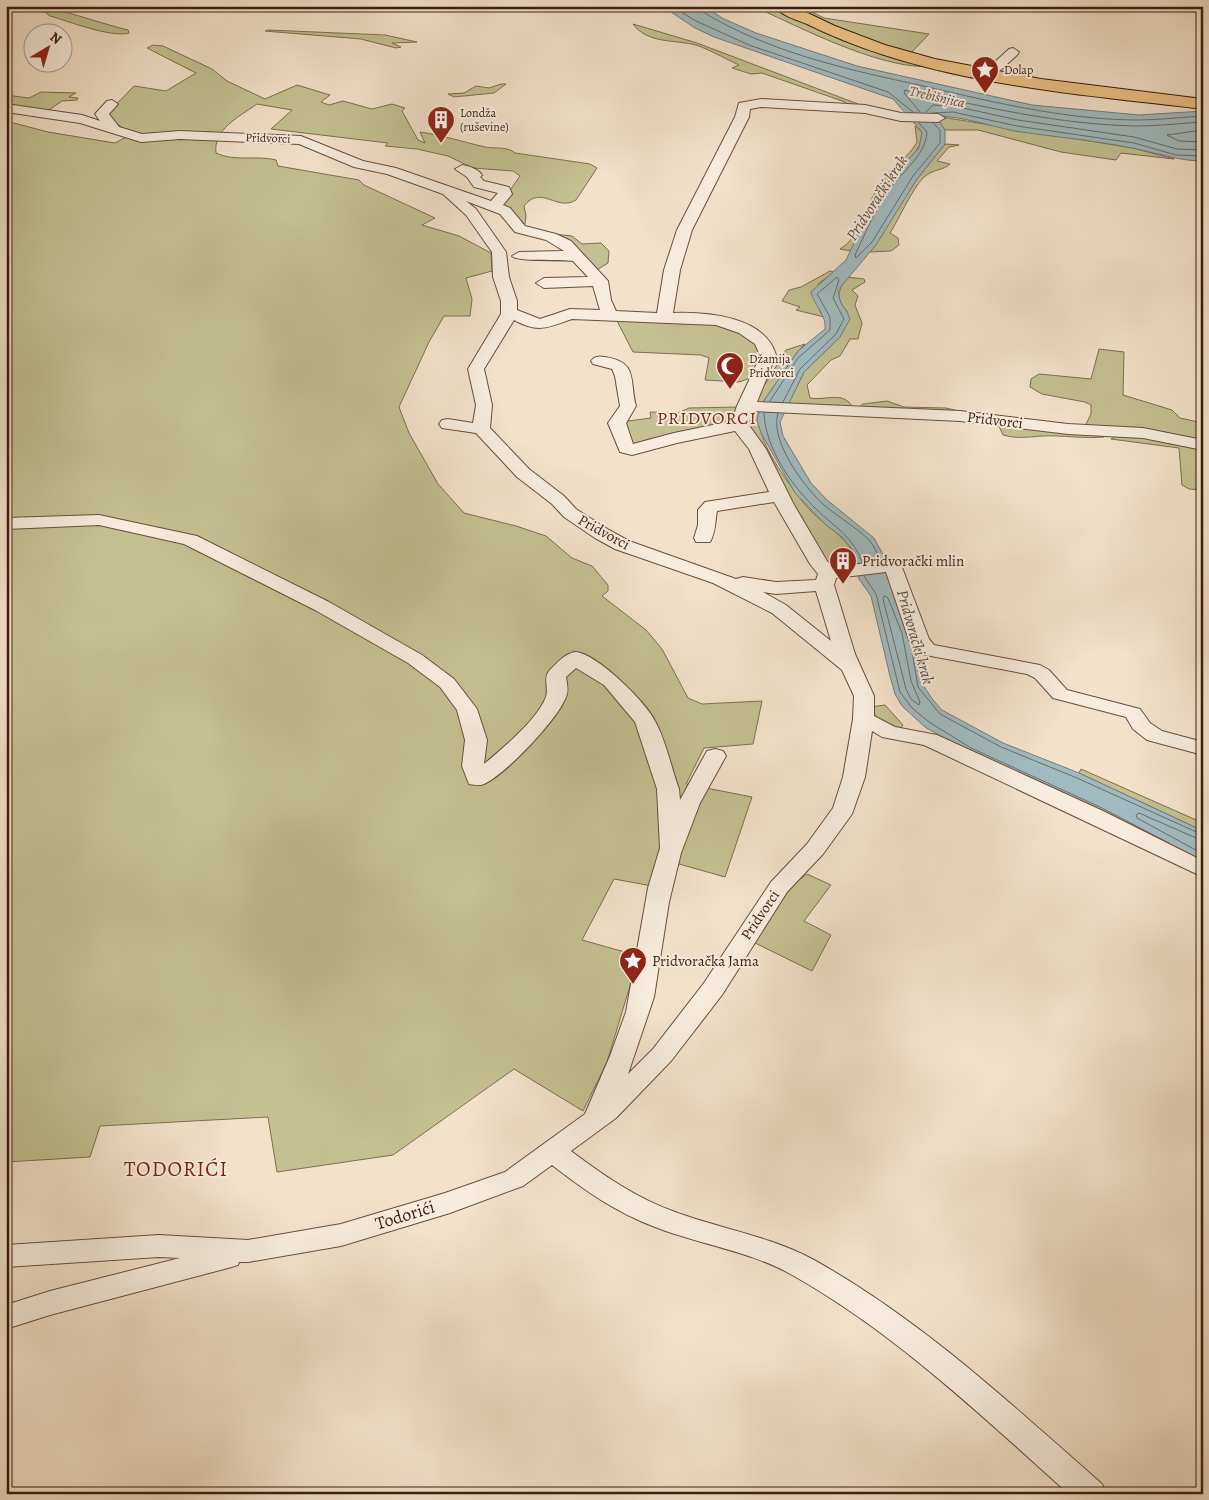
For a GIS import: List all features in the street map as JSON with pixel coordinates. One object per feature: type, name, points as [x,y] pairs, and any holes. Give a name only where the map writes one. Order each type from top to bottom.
[{"type":"main road","points":[[781,6],[807,21],[860,42],[924,60],[989,74],[1080,89],[1203,104]]},
{"type":"street","points":[[989,74],[1013,52]]},
{"type":"street","points":[[664,318],[672,269],[681,241],[742,117],[744,106],[762,103],[865,109],[908,117],[938,118]]},
{"type":"street","points":[[112,104],[102,114],[114,129]]},
{"type":"street","name":"Pridvorci","points":[[6,108],[82,119],[141,138],[180,135],[266,137],[301,140],[359,164],[391,171],[494,206],[505,211],[520,230],[560,240],[600,281],[603,300],[610,315]]},
{"type":"street","points":[[462,169],[472,172],[473,178],[479,184],[504,190],[505,194],[494,206]]},
{"type":"street","name":"Pridvorci","points":[[444,190],[471,212],[498,252],[509,314]]},
{"type":"street","points":[[519,256],[554,254],[578,257]]},
{"type":"street","points":[[544,283],[600,281]]},
{"type":"street","points":[[448,424],[481,429],[484,405],[481,387],[476,376],[476,369],[509,314],[517,315],[533,324],[542,324],[570,314],[610,315],[639,319],[710,319],[743,330],[761,339],[768,354],[753,406],[739,425],[674,438],[632,450],[626,448],[617,423],[628,406],[623,393],[624,373],[620,366],[610,362],[599,361]]},
{"type":"street","name":"Pridvorci","points":[[753,406],[951,415],[1068,429],[1143,432],[1203,445]]},
{"type":"street","name":"Pridvorci","points":[[553,1152],[594,1120],[642,1078],[662,1055],[713,989],[779,887],[815,849],[844,809],[854,776],[863,719],[864,696],[845,654],[826,579],[780,496],[759,452],[748,434],[739,425]]},
{"type":"street","name":"Pridvorci","points":[[481,429],[523,473],[558,500],[570,513],[602,534],[622,545],[720,579],[755,595],[779,609],[851,667]]},
{"type":"street","points":[[703,538],[707,510],[711,506],[780,496]]},
{"type":"street","points":[[6,524],[99,520],[190,540],[322,606],[415,659],[447,683],[467,709],[476,740],[472,766],[477,779],[499,764],[530,731],[557,697],[556,676],[575,658],[611,681],[645,721],[668,789],[671,847]]},
{"type":"street","points":[[720,579],[776,588],[826,579],[858,569],[893,566],[919,640],[927,650],[1033,669],[1042,674],[1060,694],[1132,713],[1138,718],[1138,724],[1145,731],[1203,749]]},
{"type":"street","points":[[863,719],[890,732],[930,740],[1095,816],[1203,870]]},
{"type":"street","points":[[594,1120],[621,1062],[642,997],[660,890],[671,847],[694,789],[715,756]]},
{"type":"street","points":[[553,1152],[627,1205],[666,1221],[750,1244],[803,1267],[894,1327],[982,1397],[1091,1494]]},
{"type":"street","name":"Todorići","points":[[6,1317],[50,1303],[248,1251],[341,1235],[459,1199],[514,1179],[553,1152]]},
{"type":"street","name":"Todorići","points":[[6,1256],[159,1246],[248,1251]]},
{"type":"shaded area","points":[[16,6],[60,11],[128,30],[129,33],[121,34],[101,31],[50,16],[45,12]]},
{"type":"shaded area","points":[[764,6],[771,6],[831,34],[935,66],[895,63],[849,49],[766,12]]},
{"type":"shaded area","points":[[787,6],[800,6],[824,18],[929,34],[910,54],[860,40]]},
{"type":"shaded area","points":[[633,24],[697,43],[858,104],[859,106],[844,105],[845,102],[762,73],[751,74],[732,68],[739,65],[699,46],[647,35],[639,31]]},
{"type":"shaded area","points":[[265,31],[385,35],[417,42],[392,43],[401,47],[396,48],[361,39]]},
{"type":"shaded area","points":[[153,45],[163,46],[212,69],[227,81],[265,99],[297,85],[330,95],[321,102],[329,105],[343,101],[372,109],[392,104],[405,108],[402,111],[418,140],[425,143],[420,132],[485,147],[505,149],[515,153],[590,164],[597,168],[576,200],[562,203],[537,197],[530,200],[524,206],[525,224],[519,226],[499,206],[520,176],[513,171],[473,168],[448,156],[417,149],[385,146],[388,143],[271,129],[292,110],[257,104],[223,130],[216,145],[216,153],[223,156],[276,160],[278,166],[359,180],[364,185],[435,218],[422,225],[459,236],[491,253],[492,271],[466,278],[472,299],[470,316],[444,316],[429,342],[399,407],[409,433],[438,484],[464,513],[516,526],[546,536],[572,558],[592,566],[608,585],[608,591],[602,596],[646,630],[662,649],[688,698],[702,704],[762,701],[753,744],[704,748],[686,784],[752,797],[725,877],[672,862],[652,886],[614,879],[582,940],[639,956],[607,1062],[583,1111],[514,1069],[393,1155],[277,1172],[268,1117],[100,1126],[90,1157],[6,1162],[6,121],[48,132],[115,143],[132,134],[105,116],[134,86],[166,91],[196,73],[147,48]]},
{"type":"shaded area","points":[[506,84],[494,93],[454,97],[448,94],[464,93],[476,86],[489,88]]},
{"type":"shaded area","points":[[41,92],[76,93],[69,97],[78,98],[77,100],[62,101],[46,112],[6,106],[6,95],[29,98]]},
{"type":"shaded area","points":[[935,116],[1133,148],[1174,159],[1121,153],[1116,160],[1061,152],[978,130],[945,130]]},
{"type":"shaded area","points":[[915,126],[922,132],[917,149],[884,189],[851,251],[840,249],[855,235],[871,200],[883,180],[915,146],[917,142]]},
{"type":"shaded area","points":[[945,144],[959,145],[949,147],[937,161],[950,164],[923,178],[910,197],[890,233],[898,238],[899,245],[891,251],[870,252],[917,179]]},
{"type":"shaded area","points":[[535,232],[572,236],[582,244],[601,243],[609,251],[608,263],[595,271]]},
{"type":"shaded area","points":[[830,271],[834,272],[818,284],[820,312],[824,317],[796,310],[800,307],[782,301],[789,290],[801,287]]},
{"type":"shaded area","points":[[847,277],[864,279],[865,282],[852,290],[858,296],[855,305],[862,323],[858,339],[850,339],[840,356],[831,360],[807,385],[810,398],[834,397],[845,399],[853,408],[787,406],[804,372],[840,337],[847,311],[843,307],[839,294]]},
{"type":"shaded area","points":[[616,319],[709,320],[752,335],[763,354],[753,377],[739,382],[705,380],[709,358],[701,355],[633,352]]},
{"type":"shaded area","points":[[805,344],[798,351],[761,405],[751,399],[764,386],[786,350]]},
{"type":"shaded area","points":[[1099,349],[1124,352],[1123,395],[1172,410],[1180,418],[1203,423],[1203,442],[858,408],[863,404],[887,401],[904,407],[946,408],[963,412],[1085,426],[1091,414],[1091,405],[1085,402],[1042,394],[1030,387],[1031,379],[1039,374],[1091,379]]},
{"type":"shaded area","points":[[739,407],[735,422],[631,446],[625,423],[651,418],[650,412],[678,413],[689,408]]},
{"type":"shaded area","points":[[759,409],[760,429],[764,441],[782,473],[810,510],[845,541],[855,557],[858,567],[826,568],[747,423],[753,410]]},
{"type":"shaded area","points":[[997,422],[1102,435],[1104,437],[1013,437],[1003,435]]},
{"type":"shaded area","points":[[1123,433],[1203,448],[1203,490],[1189,489],[1182,485],[1179,448],[1111,439]]},
{"type":"shaded area","points":[[885,705],[903,725],[899,730],[884,728],[870,707]]},
{"type":"shaded area","points":[[1081,769],[1203,823],[1203,831],[1079,773]]},
{"type":"shaded area","points":[[807,874],[831,885],[804,921],[831,935],[812,971],[753,942],[793,884]]},
{"type":"water","points":[[662,6],[703,6],[724,19],[756,33],[857,66],[1032,105],[1139,115],[1203,111],[1203,161],[1177,158],[1103,143],[1015,131],[966,119],[936,116],[945,130],[945,144],[917,179],[876,245],[838,290],[841,303],[850,319],[840,337],[804,372],[780,422],[783,436],[811,483],[827,500],[874,538],[886,560],[916,643],[923,685],[942,710],[1003,743],[1079,773],[1203,831],[1203,867],[954,744],[925,727],[902,706],[895,694],[871,596],[859,579],[855,553],[842,537],[826,525],[795,493],[761,433],[757,420],[761,405],[798,351],[825,329],[824,320],[811,292],[846,260],[873,203],[900,168],[919,148],[922,132],[893,99],[714,37],[695,28]]},
{"type":"place","name":"Dolap","points":[[985,94]]},
{"type":"place","name":"Londža (ruševine)","points":[[441,144]]},
{"type":"place","name":"Džamija Pridvorci","points":[[730,390]]},
{"type":"place","name":"Pridvorački mlin","points":[[843,585]]},
{"type":"place","name":"Pridvoračka Jama","points":[[633,985]]},
{"type":"district","name":"PRIDVORCI","points":[[707,418]]},
{"type":"district","name":"TODORIĆI","points":[[176,1169]]},
{"type":"water label","name":"Trebišnjica","points":[[937,97]]},
{"type":"water label","name":"Pridvorački krak","points":[[877,198]]},
{"type":"water label","name":"Pridvorački krak","points":[[915,637]]}]
